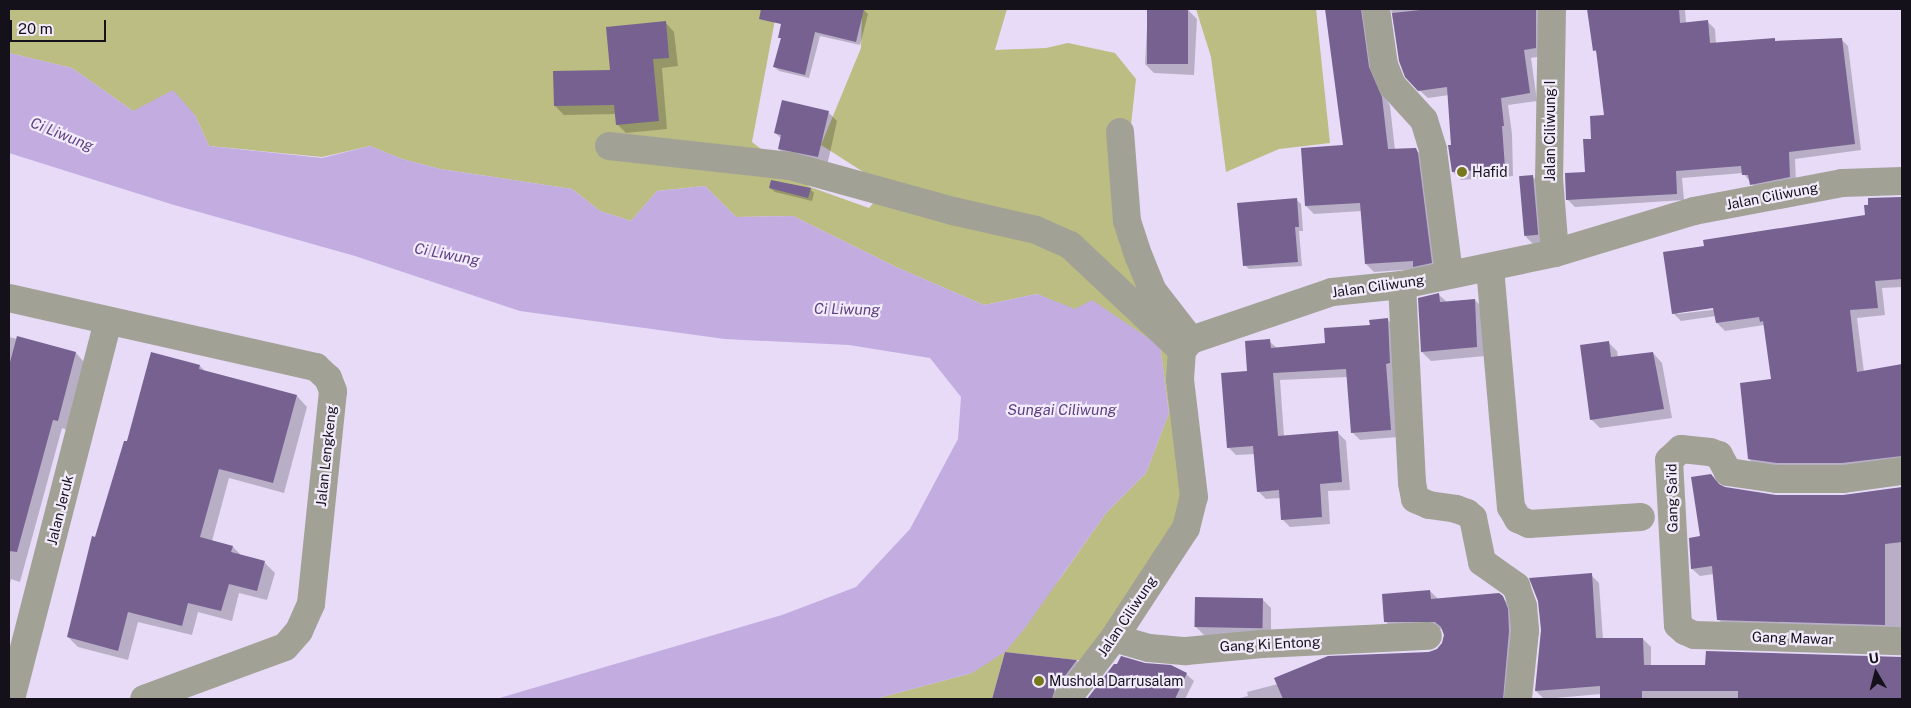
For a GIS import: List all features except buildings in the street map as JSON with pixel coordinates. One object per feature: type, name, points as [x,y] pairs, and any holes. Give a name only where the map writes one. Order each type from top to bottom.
[{"type":"street","points":[[1376,9],[1384,65],[1392,85],[1424,120],[1433,150],[1449,274]]},
{"type":"street","name":"Jalan Ciliwung I","points":[[1552,9],[1549,178],[1556,253]]},
{"type":"street","points":[[1120,132],[1127,220],[1153,291],[1187,345]]},
{"type":"street","points":[[609,146],[790,166],[953,211],[1036,230],[1070,245],[1187,345]]},
{"type":"street","name":"Jalan Ciliwung","points":[[1067,699],[1114,638],[1186,528],[1194,498],[1180,379],[1187,345],[1332,292],[1402,285],[1449,274],[1490,268],[1556,253],[1694,211],[1842,182],[1902,181]]},
{"type":"street","points":[[1490,268],[1511,507],[1518,519],[1530,524],[1641,517]]},
{"type":"street","points":[[1402,285],[1414,499],[1429,505],[1456,508],[1473,518],[1482,562],[1516,586],[1523,606],[1525,631],[1518,699]]},
{"type":"street","name":"Jalan Lengkeng","points":[[9,298],[316,367],[328,378],[333,391],[312,604],[299,631],[285,647],[144,699]]},
{"type":"street","name":"Jalan Jeruk","points":[[11,699],[108,321]]},
{"type":"street","name":"Gang Sa'id","points":[[1685,631],[1678,625],[1669,460],[1681,449],[1710,452],[1719,455],[1728,472],[1776,479],[1843,479],[1902,471]]},
{"type":"street","name":"Gang Mawar","points":[[1685,631],[1694,635],[1902,641]]},
{"type":"street","name":"Gang Ki Entong","points":[[1114,638],[1149,648],[1186,651],[1262,644],[1428,636]]},
{"type":"green space","points":[[9,9],[777,9],[752,142],[810,187],[869,208],[887,187],[821,145],[861,48],[862,9],[1007,9],[995,50],[1046,48],[1068,43],[1115,53],[1136,79],[1130,134],[1127,221],[1191,340],[1194,497],[1095,662],[1005,652],[992,699],[875,699],[972,673],[1059,580],[1106,513],[1146,473],[1169,413],[1160,346],[1037,294],[984,305],[896,267],[793,216],[736,217],[705,186],[657,191],[631,221],[600,211],[572,189],[440,169],[402,159],[370,146],[322,157],[209,146],[195,115],[133,111],[72,68],[9,53]]},
{"type":"green space","points":[[1196,9],[1316,9],[1330,143],[1279,149],[1226,172],[1211,57]]},
{"type":"water","name":"Sungai Ciliwung","points":[[9,53],[72,68],[133,111],[173,90],[195,115],[209,146],[322,158],[370,146],[402,159],[440,169],[572,189],[600,211],[631,221],[657,191],[705,186],[736,217],[793,216],[896,267],[984,305],[1037,294],[1075,309],[1092,300],[1160,346],[1169,413],[1146,473],[1106,513],[1025,628],[1005,652],[972,673],[875,699],[496,699],[782,615],[856,587],[910,529],[958,439],[961,397],[930,358],[849,345],[725,339],[520,311],[355,256],[174,205],[9,153]]},
{"type":"place","name":"Hafid","points":[[1462,172]]},
{"type":"place","name":"Mushola Darrusalam","points":[[1039,681]]},
{"type":"water label","name":"Ci Liwung","points":[[62,134]]},
{"type":"water label","name":"Ci Liwung","points":[[447,254]]},
{"type":"water label","name":"Ci Liwung","points":[[847,309]]}]
